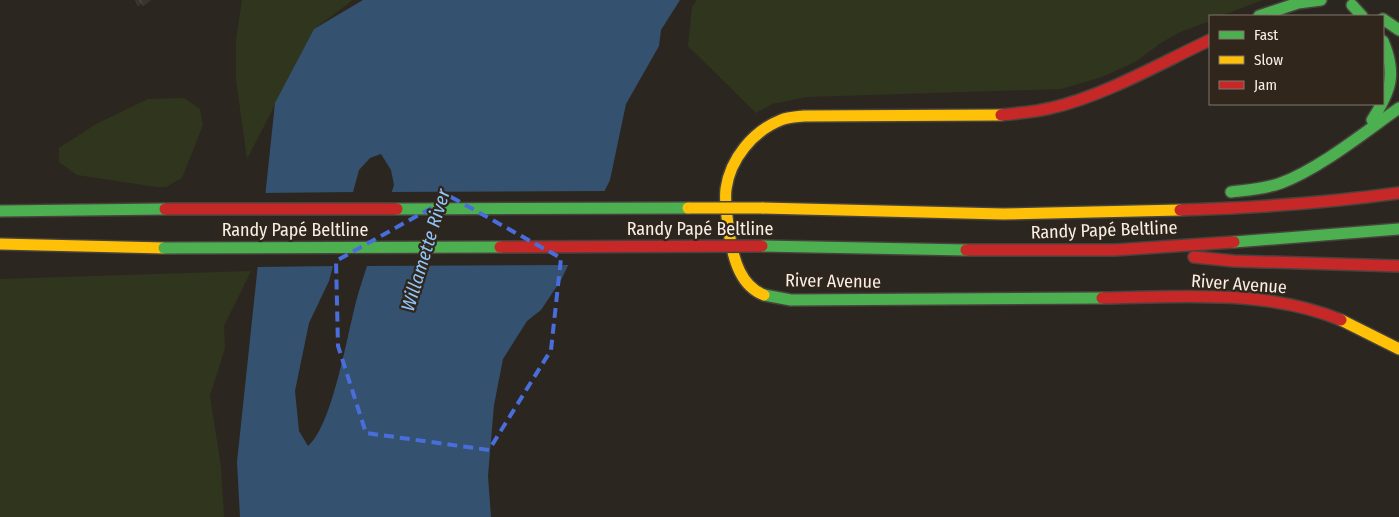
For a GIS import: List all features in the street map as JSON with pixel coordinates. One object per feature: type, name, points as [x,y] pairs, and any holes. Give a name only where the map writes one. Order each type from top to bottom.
[{"type":"main road","points":[[1262,15],[1298,3],[1320,0]]},
{"type":"main road","points":[[1340,0],[1376,15]]},
{"type":"main road","points":[[1352,5],[1361,15]]},
{"type":"main road","name":"River Avenue","points":[[1209,40],[1113,86],[1051,108],[992,116],[804,116],[783,119],[769,126],[753,138],[741,152],[732,169],[726,190],[728,226],[734,262],[743,278],[754,290],[765,296],[791,300],[1220,297],[1273,301],[1324,314],[1359,327],[1399,349]]},
{"type":"main road","points":[[1384,42],[1392,52],[1398,67],[1394,87],[1384,102]]},
{"type":"main road","points":[[1364,132],[1382,105]]},
{"type":"main road","points":[[1219,194],[1263,188],[1287,180],[1399,108]]},
{"type":"main road","name":"Randy Papé Beltline","points":[[0,212],[166,209],[762,208],[1003,214],[1226,209],[1330,202],[1399,193]]},
{"type":"main road","points":[[878,211],[992,202]]},
{"type":"main road","name":"Randy Papé Beltline","points":[[0,244],[164,248],[762,246],[998,251],[1116,250],[1371,232],[1399,228]]},
{"type":"main road","points":[[1116,250],[1234,261],[1399,266]]},
{"type":"highlighted area","points":[[451,197],[561,258],[551,350],[489,450],[366,433],[338,346],[336,261]]},
{"type":"green space","points":[[242,0],[353,0],[314,29],[247,159],[236,80],[236,40]]},
{"type":"green space","points":[[697,0],[1263,0],[1224,15],[1209,15],[1209,21],[1178,33],[1135,62],[1102,77],[1061,89],[807,97],[772,104],[756,113],[688,46],[692,7]]},
{"type":"green space","points":[[184,98],[200,109],[203,125],[182,178],[166,187],[77,175],[59,162],[59,148],[96,124],[148,99]]},
{"type":"green space","points":[[251,271],[224,326],[225,348],[210,396],[221,467],[224,517],[0,517],[0,279]]},
{"type":"water","name":"Willamette River","points":[[363,0],[680,0],[661,30],[659,46],[626,104],[610,180],[561,280],[541,310],[527,321],[503,359],[494,405],[488,476],[491,517],[240,517],[237,462],[275,103],[314,29]],"holes":[[[381,154],[391,170],[394,185],[359,291],[333,397],[317,434],[308,446],[299,431],[295,391],[309,323],[329,281],[359,170],[370,158]]]},
{"type":"pier","points":[[607,191],[571,265],[365,266],[389,192]]},
{"type":"pier","points":[[355,192],[336,266],[256,267],[263,193]]},
{"type":"traffic: fast","points":[[1262,15],[1298,3],[1321,0]]},
{"type":"traffic: fast","points":[[1352,5],[1361,15]]},
{"type":"traffic: fast","points":[[1384,20],[1399,30]]},
{"type":"traffic: fast","points":[[1384,44],[1391,73],[1388,91],[1384,100]]},
{"type":"traffic: fast","points":[[1372,120],[1381,105]]},
{"type":"traffic: fast","points":[[1231,192],[1269,187],[1296,177],[1342,149],[1399,108]]},
{"type":"traffic: fast","points":[[397,209],[688,208]]},
{"type":"traffic: fast","points":[[0,211],[165,209]]},
{"type":"traffic: fast","points":[[1234,242],[1399,229]]},
{"type":"traffic: fast","points":[[762,246],[966,250]]},
{"type":"traffic: fast","points":[[164,248],[500,247]]},
{"type":"traffic: fast","points":[[764,295],[791,300],[1102,298]]},
{"type":"traffic: slow","points":[[764,295],[750,286],[736,264],[726,213],[726,189],[732,167],[744,147],[761,131],[781,120],[804,116],[1001,115]]},
{"type":"traffic: slow","points":[[688,208],[762,208]]},
{"type":"traffic: slow","points":[[762,208],[1003,214],[1180,210]]},
{"type":"traffic: slow","points":[[0,244],[164,248]]},
{"type":"traffic: slow","points":[[1341,320],[1399,349]]},
{"type":"traffic: jam","points":[[1001,115],[1045,109],[1091,96],[1209,40]]},
{"type":"traffic: jam","points":[[1180,210],[1290,205],[1399,193]]},
{"type":"traffic: jam","points":[[165,209],[397,209]]},
{"type":"traffic: jam","points":[[966,250],[1115,250],[1234,242]]},
{"type":"traffic: jam","points":[[500,247],[762,246]]},
{"type":"traffic: jam","points":[[1194,257],[1234,261],[1399,266]]},
{"type":"traffic: jam","points":[[1102,298],[1193,296],[1253,299],[1283,303],[1341,320]]}]
